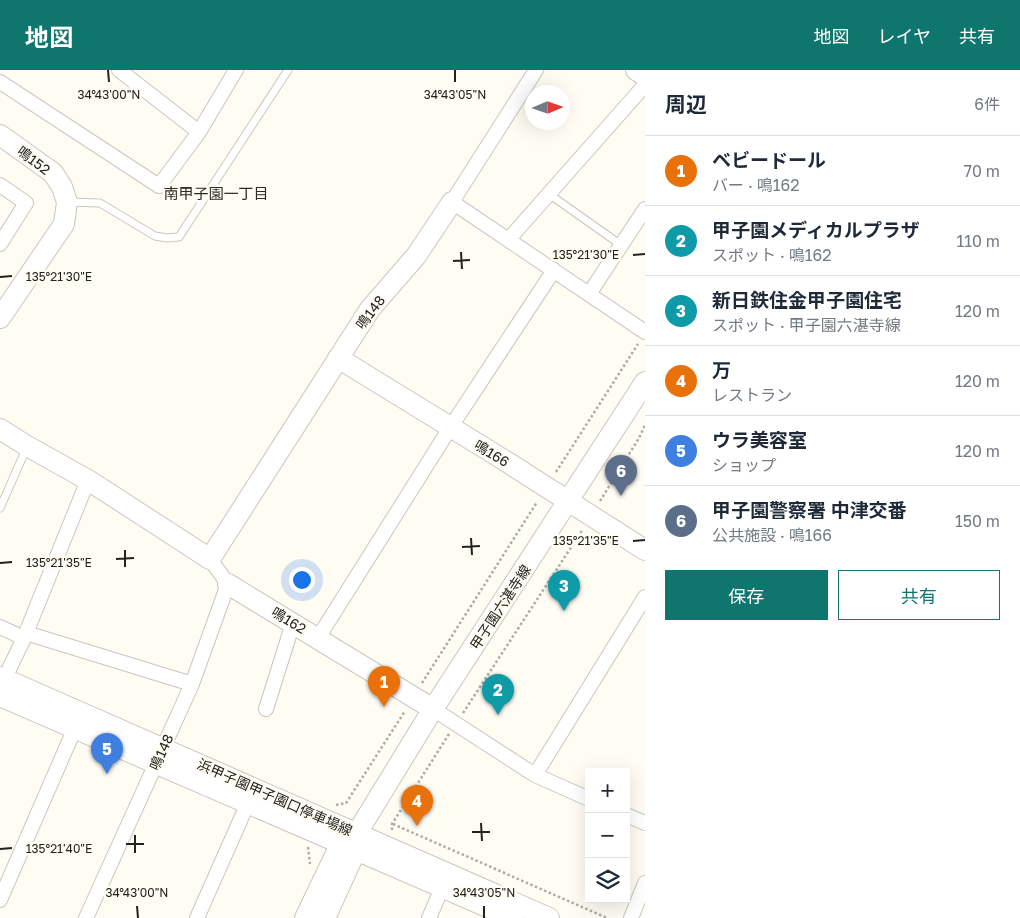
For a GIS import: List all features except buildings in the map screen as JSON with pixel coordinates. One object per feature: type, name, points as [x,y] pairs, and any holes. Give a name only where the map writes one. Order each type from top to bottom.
[{"type":"main road","points":[[637,70],[645,76]]},
{"type":"main road","name":"鳴152","points":[[0,135],[53,173],[62,187],[67,202]]},
{"type":"main road","points":[[0,318],[64,224],[67,202]]},
{"type":"main road","name":"鳴148","points":[[210,560],[370,309],[416,256],[452,202]]},
{"type":"main road","name":"鳴166","points":[[338,358],[645,550]]},
{"type":"main road","name":"甲子園六湛寺線","points":[[351,842],[433,709],[645,382]]},
{"type":"main road","name":"鳴162","points":[[0,429],[88,480],[210,560]]},
{"type":"main road","name":"鳴162","points":[[228,584],[433,709]]},
{"type":"main road","name":"浜甲子園甲子園口停車場線","points":[[1,685],[75,728],[160,755]]},
{"type":"main road","name":"浜甲子園甲子園口停車場線","points":[[1,685],[314,823],[442,888],[520,915],[549,918]]},
{"type":"main road","points":[[305,918],[351,842]]},
{"type":"main road","points":[[325,918],[351,842]]},
{"type":"main road","name":"浜甲子園甲子園口停車場線","points":[[351,842],[388,847],[520,915]]},
{"type":"street","points":[[119,70],[199,132]]},
{"type":"street","points":[[0,82],[159,186],[199,132],[236,70]]},
{"type":"street","name":"鳴148","points":[[452,202],[536,70]]},
{"type":"street","points":[[508,240],[645,85]]},
{"type":"street","points":[[0,185],[26,203],[0,244]]},
{"type":"street","points":[[452,202],[645,332]]},
{"type":"street","points":[[588,294],[645,209]]},
{"type":"street","points":[[318,638],[450,428],[554,270]]},
{"type":"street","points":[[1,685],[25,635],[88,480]]},
{"type":"street","name":"鳴162","points":[[210,560],[228,584]]},
{"type":"street","name":"鳴148","points":[[86,918],[192,684],[228,584]]},
{"type":"street","points":[[535,774],[645,598]]},
{"type":"street","points":[[266,709],[293,623]]},
{"type":"street","points":[[0,627],[192,684]]},
{"type":"street","name":"鳴162","points":[[433,709],[535,774],[585,796]]},
{"type":"street","points":[[0,900],[75,728]]},
{"type":"street","points":[[197,918],[251,796]]},
{"type":"street","points":[[630,817],[645,824]]},
{"type":"street","points":[[631,918],[645,883]]},
{"type":"street","points":[[429,918],[442,888]]},
{"type":"lane","points":[[67,202],[100,203],[155,236],[167,238],[179,236],[288,70]]},
{"type":"lane","points":[[549,194],[621,245]]},
{"type":"lane","points":[[0,508],[27,446]]},
{"type":"path","points":[[310,864],[306,839],[322,807],[346,803],[645,332]]},
{"type":"path","points":[[388,847],[392,836],[392,824],[591,515],[639,438],[645,425]]},
{"type":"path","points":[[392,824],[607,918]]},
{"type":"place","name":"甲子園警察署 中津交番","points":[[621,496]]},
{"type":"place","name":"新日鉄住金甲子園住宅","points":[[564,611]]},
{"type":"place","name":"ベビードール","points":[[384,707]]},
{"type":"place","name":"甲子園メディカルプラザ","points":[[498,715]]},
{"type":"place","name":"ウラ美容室","points":[[107,774]]},
{"type":"place","name":"万","points":[[417,826]]},
{"type":"district","name":"南甲子園一丁目","points":[[216,193]]}]
